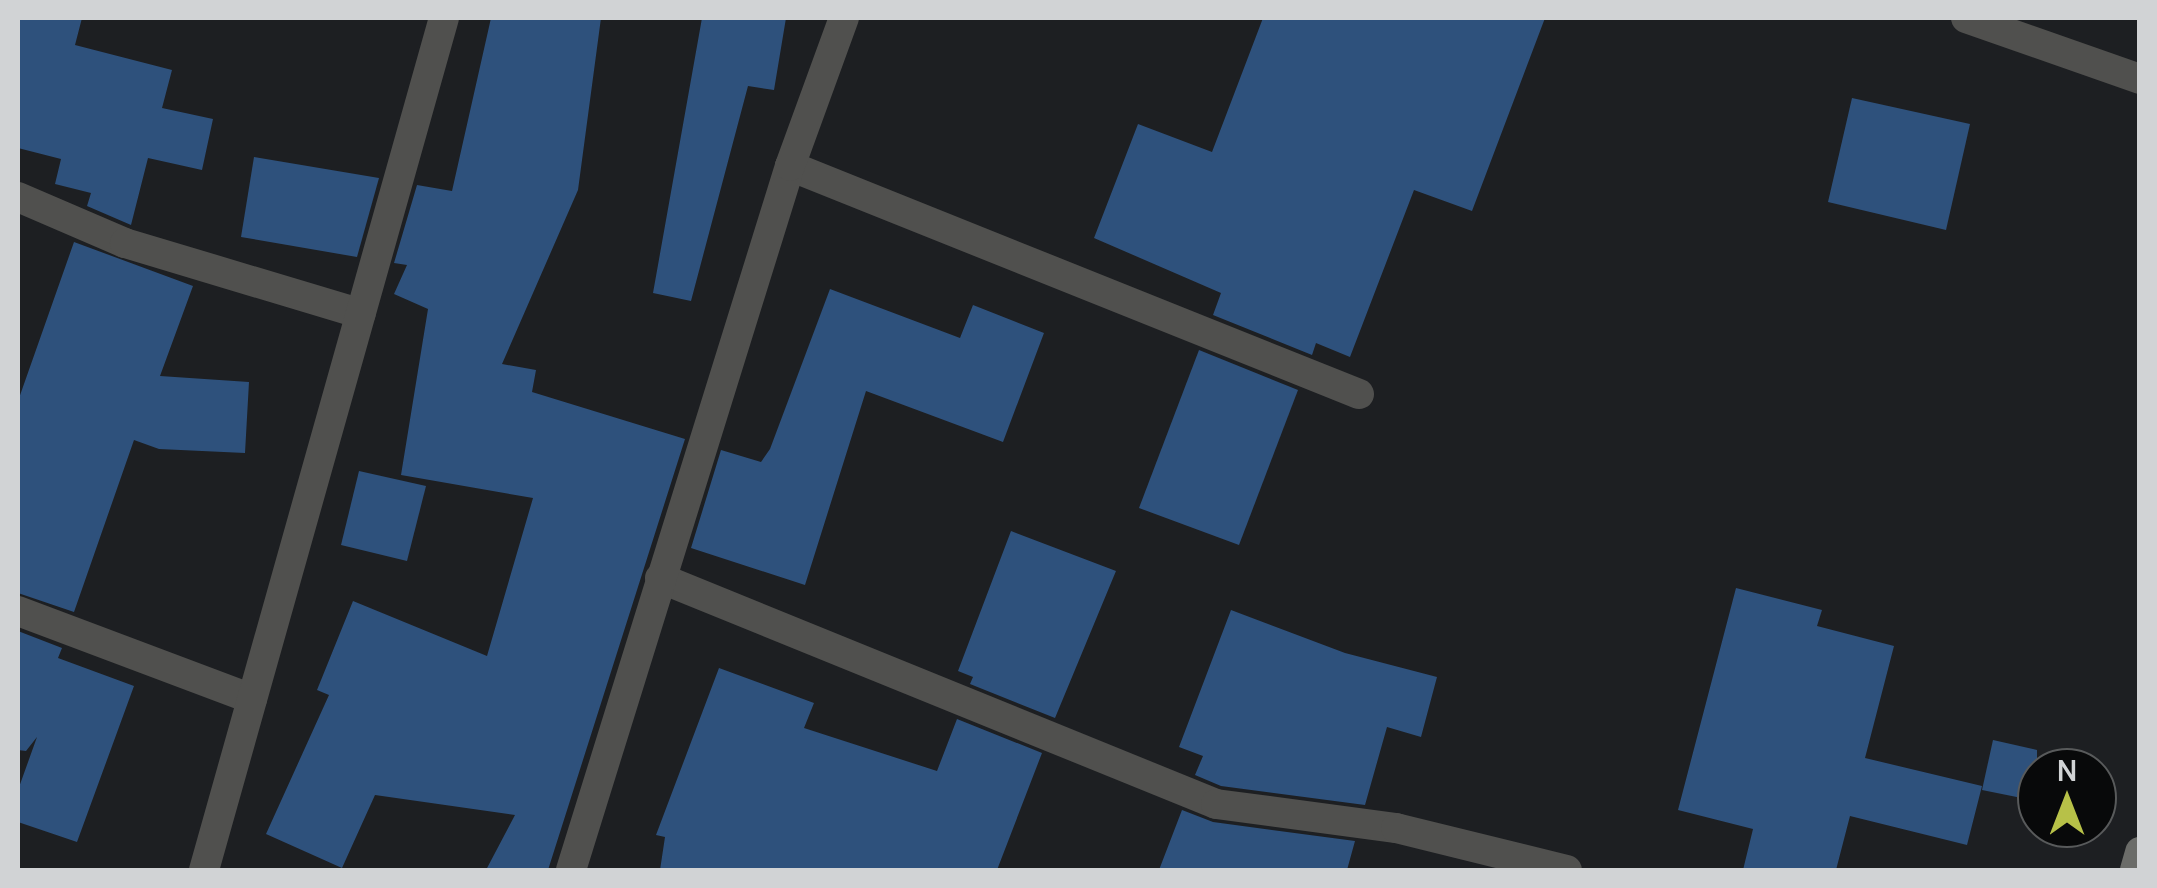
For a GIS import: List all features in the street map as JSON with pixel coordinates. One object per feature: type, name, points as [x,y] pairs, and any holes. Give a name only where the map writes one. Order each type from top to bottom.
[{"type":"main road","points":[[2135,870],[2140,852]]},
{"type":"street","points":[[204,870],[444,18]]},
{"type":"street","points":[[570,870],[790,166],[844,18]]},
{"type":"street","points":[[1966,18],[2140,79]]},
{"type":"street","points":[[790,166],[1359,394]]},
{"type":"street","points":[[18,197],[125,243],[360,314]]},
{"type":"street","points":[[660,578],[1216,804],[1396,828],[1567,870]]},
{"type":"street","points":[[18,611],[252,699]]},
{"type":"building","points":[[18,18],[82,18],[75,45],[172,70],[162,108],[213,119],[202,170],[148,158],[131,225],[87,206],[91,193],[55,184],[61,159],[18,148]]},
{"type":"building","points":[[491,18],[601,18],[578,190],[502,364],[536,370],[532,392],[685,439],[548,870],[486,870],[515,815],[375,795],[342,868],[266,834],[329,695],[317,690],[353,601],[487,656],[533,498],[401,475],[428,309],[394,294],[407,265],[394,263],[417,185],[452,191]]},
{"type":"building","points":[[702,18],[786,18],[774,90],[748,86],[691,301],[653,293]]},
{"type":"building","points":[[1263,18],[1545,18],[1472,211],[1414,190],[1350,357],[1316,343],[1312,355],[1213,315],[1221,293],[1094,238],[1138,124],[1212,152]]},
{"type":"building","points":[[1852,98],[1970,124],[1946,230],[1828,202]]},
{"type":"building","points":[[254,157],[379,178],[357,257],[241,237]]},
{"type":"building","points":[[74,242],[193,286],[160,376],[249,382],[245,453],[159,449],[134,440],[74,612],[18,593],[18,401]]},
{"type":"building","points":[[830,289],[960,338],[973,305],[1044,333],[1003,442],[866,391],[805,585],[691,548],[721,450],[761,462],[770,449]]},
{"type":"building","points":[[1199,350],[1298,390],[1239,545],[1139,508]]},
{"type":"building","points":[[359,471],[426,486],[407,561],[341,545]]},
{"type":"building","points":[[1011,531],[1116,571],[1055,718],[970,684],[973,677],[958,671]]},
{"type":"building","points":[[1736,588],[1822,610],[1817,626],[1894,646],[1865,758],[1982,786],[1967,845],[1850,816],[1836,870],[1743,870],[1753,829],[1678,810]]},
{"type":"building","points":[[1231,610],[1345,653],[1437,677],[1421,737],[1387,727],[1365,805],[1221,786],[1195,775],[1203,756],[1179,747]]},
{"type":"building","points":[[18,631],[62,648],[58,658],[134,686],[77,842],[18,822],[18,790],[37,737],[26,751],[18,750]]},
{"type":"building","points":[[719,668],[814,703],[804,728],[937,771],[957,719],[1042,753],[997,870],[660,870],[665,837],[656,835]]},
{"type":"building","points":[[1993,740],[2028,748],[2017,748],[2017,797],[1982,790]]},
{"type":"building","points":[[1182,810],[1213,822],[1355,841],[1347,870],[1159,870]]}]
